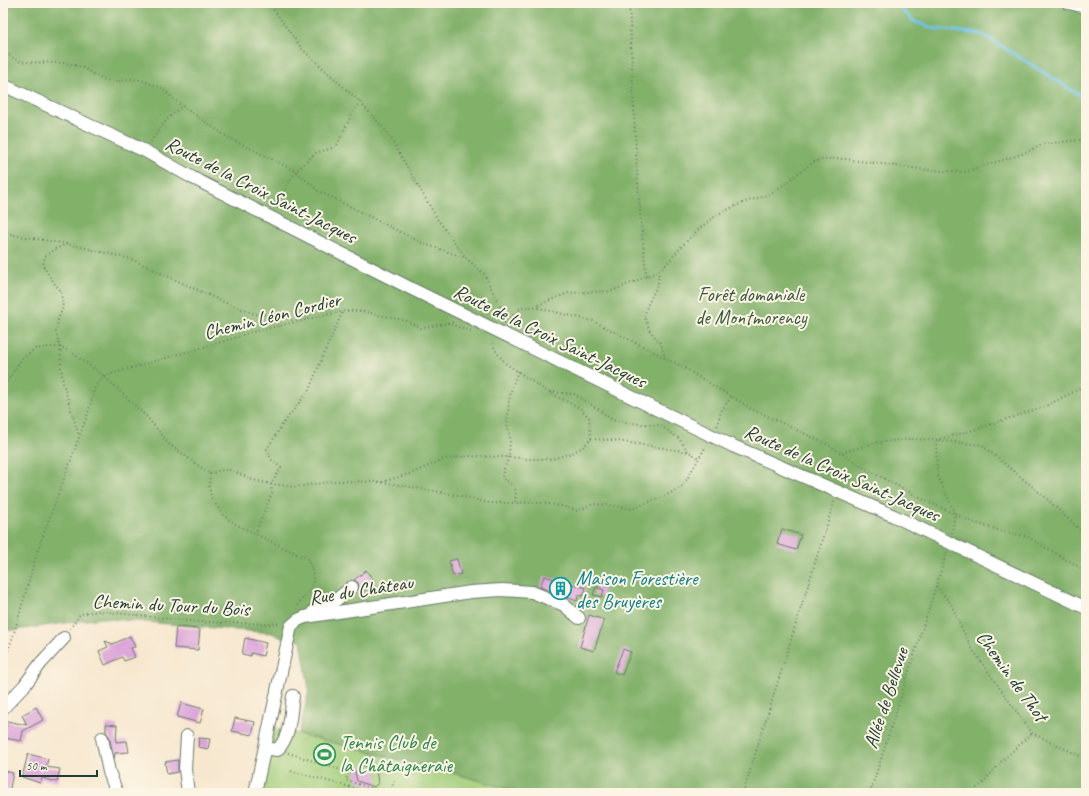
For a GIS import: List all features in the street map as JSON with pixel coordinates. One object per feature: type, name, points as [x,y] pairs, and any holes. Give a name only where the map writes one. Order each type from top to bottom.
[{"type":"street","points":[[1068,3],[1086,7]]},
{"type":"street","name":"Route de la Croix Saint-Jacques","points":[[3,85],[145,152],[470,318],[712,435],[951,543],[1086,608]]},
{"type":"street","points":[[301,614],[336,600],[352,586]]},
{"type":"street","name":"Rue du Château","points":[[255,793],[291,626],[298,620],[301,614],[471,592],[502,590],[532,592],[564,605],[579,618]]},
{"type":"street","points":[[3,708],[24,686],[41,663],[64,638]]},
{"type":"street","points":[[265,748],[277,750],[283,744],[287,735],[293,696]]},
{"type":"street","points":[[187,736],[185,769],[188,793]]},
{"type":"street","points":[[102,738],[109,772],[118,793]]},
{"type":"path","points":[[269,3],[302,49],[360,102],[387,132],[438,220],[466,258],[484,274],[508,320]]},
{"type":"path","points":[[629,3],[636,154],[646,278]]},
{"type":"path","points":[[3,50],[15,60],[25,62],[66,63],[82,66],[93,74],[106,80],[117,82],[128,79],[141,80],[162,88],[183,106],[227,136],[296,171],[316,190],[422,243],[466,258]]},
{"type":"path","points":[[272,218],[296,171],[316,153],[336,147],[352,114],[360,102]]},
{"type":"path","points":[[145,152],[159,128],[173,113],[183,106]]},
{"type":"path","points":[[591,439],[589,418],[580,408],[548,392],[505,363],[495,350],[492,338],[495,329],[522,308],[533,306],[568,293],[612,291],[646,278],[665,266],[700,228],[718,214],[742,203],[770,194],[815,162],[837,158],[927,170],[964,172],[1022,154],[1043,144],[1081,140],[1086,138]]},
{"type":"path","points":[[3,231],[14,235],[68,244],[131,259],[194,289],[255,314],[279,316],[296,321]]},
{"type":"path","points":[[68,244],[55,249],[45,256],[43,266],[61,291],[63,307],[58,320],[56,332],[60,348],[63,383],[79,437]]},
{"type":"path","points":[[659,270],[658,284],[644,316],[650,331],[661,344],[665,358]]},
{"type":"path","points":[[533,306],[593,321],[665,358],[750,408],[825,443],[866,469],[924,500],[980,525],[1028,537],[1086,571]]},
{"type":"path","points":[[255,534],[272,493],[271,484],[281,468],[271,459],[267,449],[282,425],[309,390],[343,311]]},
{"type":"path","name":"Chemin Léon Cordier","points":[[104,376],[235,338],[248,332],[343,311],[362,311],[407,322],[421,328],[470,318]]},
{"type":"path","points":[[446,323],[471,332]]},
{"type":"path","points":[[488,340],[493,343]]},
{"type":"path","points":[[3,393],[22,358],[35,349],[48,347],[70,351],[104,376],[127,400],[147,417],[169,444],[210,474]]},
{"type":"path","points":[[515,503],[516,492],[514,486],[502,478],[503,471],[509,457],[510,439],[507,423],[509,401],[518,371]]},
{"type":"path","points":[[3,666],[15,630],[37,552],[79,437],[95,387],[104,376]]},
{"type":"path","points":[[936,440],[970,431],[1046,406],[1077,390],[1086,383]]},
{"type":"path","points":[[548,392],[574,394],[601,411],[612,420],[660,425],[678,438],[689,452],[699,458]]},
{"type":"path","points":[[210,474],[220,470],[231,470],[253,480],[296,487],[335,481],[382,482],[457,495],[490,503],[538,502],[562,505],[578,511],[592,504],[610,505],[631,509],[665,496],[683,486],[719,422],[721,411],[731,397]]},
{"type":"path","points":[[382,482],[412,473],[444,459],[468,456],[552,459],[572,453],[583,447],[591,439],[611,440],[689,452]]},
{"type":"path","points":[[842,453],[874,443],[910,439],[982,445],[1046,498],[1082,532],[1086,533]]},
{"type":"path","points":[[936,440],[937,474],[955,514]]},
{"type":"path","points":[[210,474],[209,486],[211,497],[223,515],[235,524],[307,558],[313,573],[312,584],[307,594],[299,601],[301,614]]},
{"type":"path","points":[[743,793],[838,491]]},
{"type":"path","name":"Allée de Bellevue","points":[[870,793],[951,543],[955,514]]},
{"type":"path","name":"Chemin de Thot","points":[[936,586],[951,604],[974,652],[1032,733],[1086,759]]},
{"type":"path","name":"Chemin du Tour du Bois","points":[[64,638],[80,614],[98,611],[200,622],[281,623]]},
{"type":"path","points":[[970,793],[982,784],[1001,762],[1032,733]]},
{"type":"path","points":[[277,750],[348,772],[346,780],[373,789],[389,793],[394,781]]},
{"type":"path","points":[[291,771],[372,793],[373,789]]},
{"type":"green space","name":"Forêt domaniale de Montmorency","points":[[3,3],[1086,3],[1086,793],[521,793],[457,774],[299,734],[309,690],[301,640],[288,641],[272,633],[101,618],[15,630],[3,630]]},
{"type":"green space","name":"Tennis Club de la Châtaigneraie","points":[[274,728],[457,774],[521,792],[263,793]]},
{"type":"building","points":[[782,529],[801,535],[796,550],[777,544]]},
{"type":"building","points":[[457,559],[461,574],[453,576],[449,561]]},
{"type":"building","points":[[366,570],[375,582],[362,592],[358,583],[354,580]]},
{"type":"building","name":"Maison Forestière des Bruyères","points":[[544,576],[586,588],[583,596],[578,595],[577,601],[540,587]]},
{"type":"building","points":[[596,587],[604,590],[602,597],[593,595]]},
{"type":"building","points":[[589,615],[604,620],[594,651],[580,647]]},
{"type":"building","points":[[176,627],[200,629],[198,650],[174,648]]},
{"type":"building","points":[[130,636],[135,647],[131,648],[135,657],[124,661],[122,657],[105,665],[99,651],[108,647],[105,641],[113,644]]},
{"type":"building","points":[[245,638],[266,643],[263,656],[251,653],[251,656],[242,654]]},
{"type":"building","points":[[623,649],[631,652],[622,675],[614,672]]},
{"type":"building","points":[[181,703],[204,709],[200,723],[177,717]]},
{"type":"building","points":[[36,707],[43,720],[23,731],[21,741],[4,738],[7,721],[27,725],[22,715]]},
{"type":"building","points":[[235,718],[255,722],[252,735],[232,731]]},
{"type":"building","points":[[106,724],[117,725],[116,742],[127,741],[129,752],[115,753],[114,759],[109,736],[106,732]]},
{"type":"building","points":[[199,738],[210,739],[208,749],[198,747]]},
{"type":"building","points":[[28,754],[48,759],[46,767],[60,769],[57,782],[42,778],[40,783],[22,777]]},
{"type":"building","points":[[178,760],[178,772],[167,774],[165,762]]},
{"type":"building","points":[[362,765],[376,770],[378,783],[374,787],[357,781],[355,772]]},
{"type":"building","points":[[4,771],[13,773],[9,793],[3,793]]},
{"type":"waterway","points":[[894,3],[915,22],[936,29],[982,34],[1086,99]]},
{"type":"place","name":"Maison Forestière des Bruyères","points":[[560,589]]},
{"type":"place","name":"Tennis Club de la Châtaigneraie","points":[[324,754]]}]
